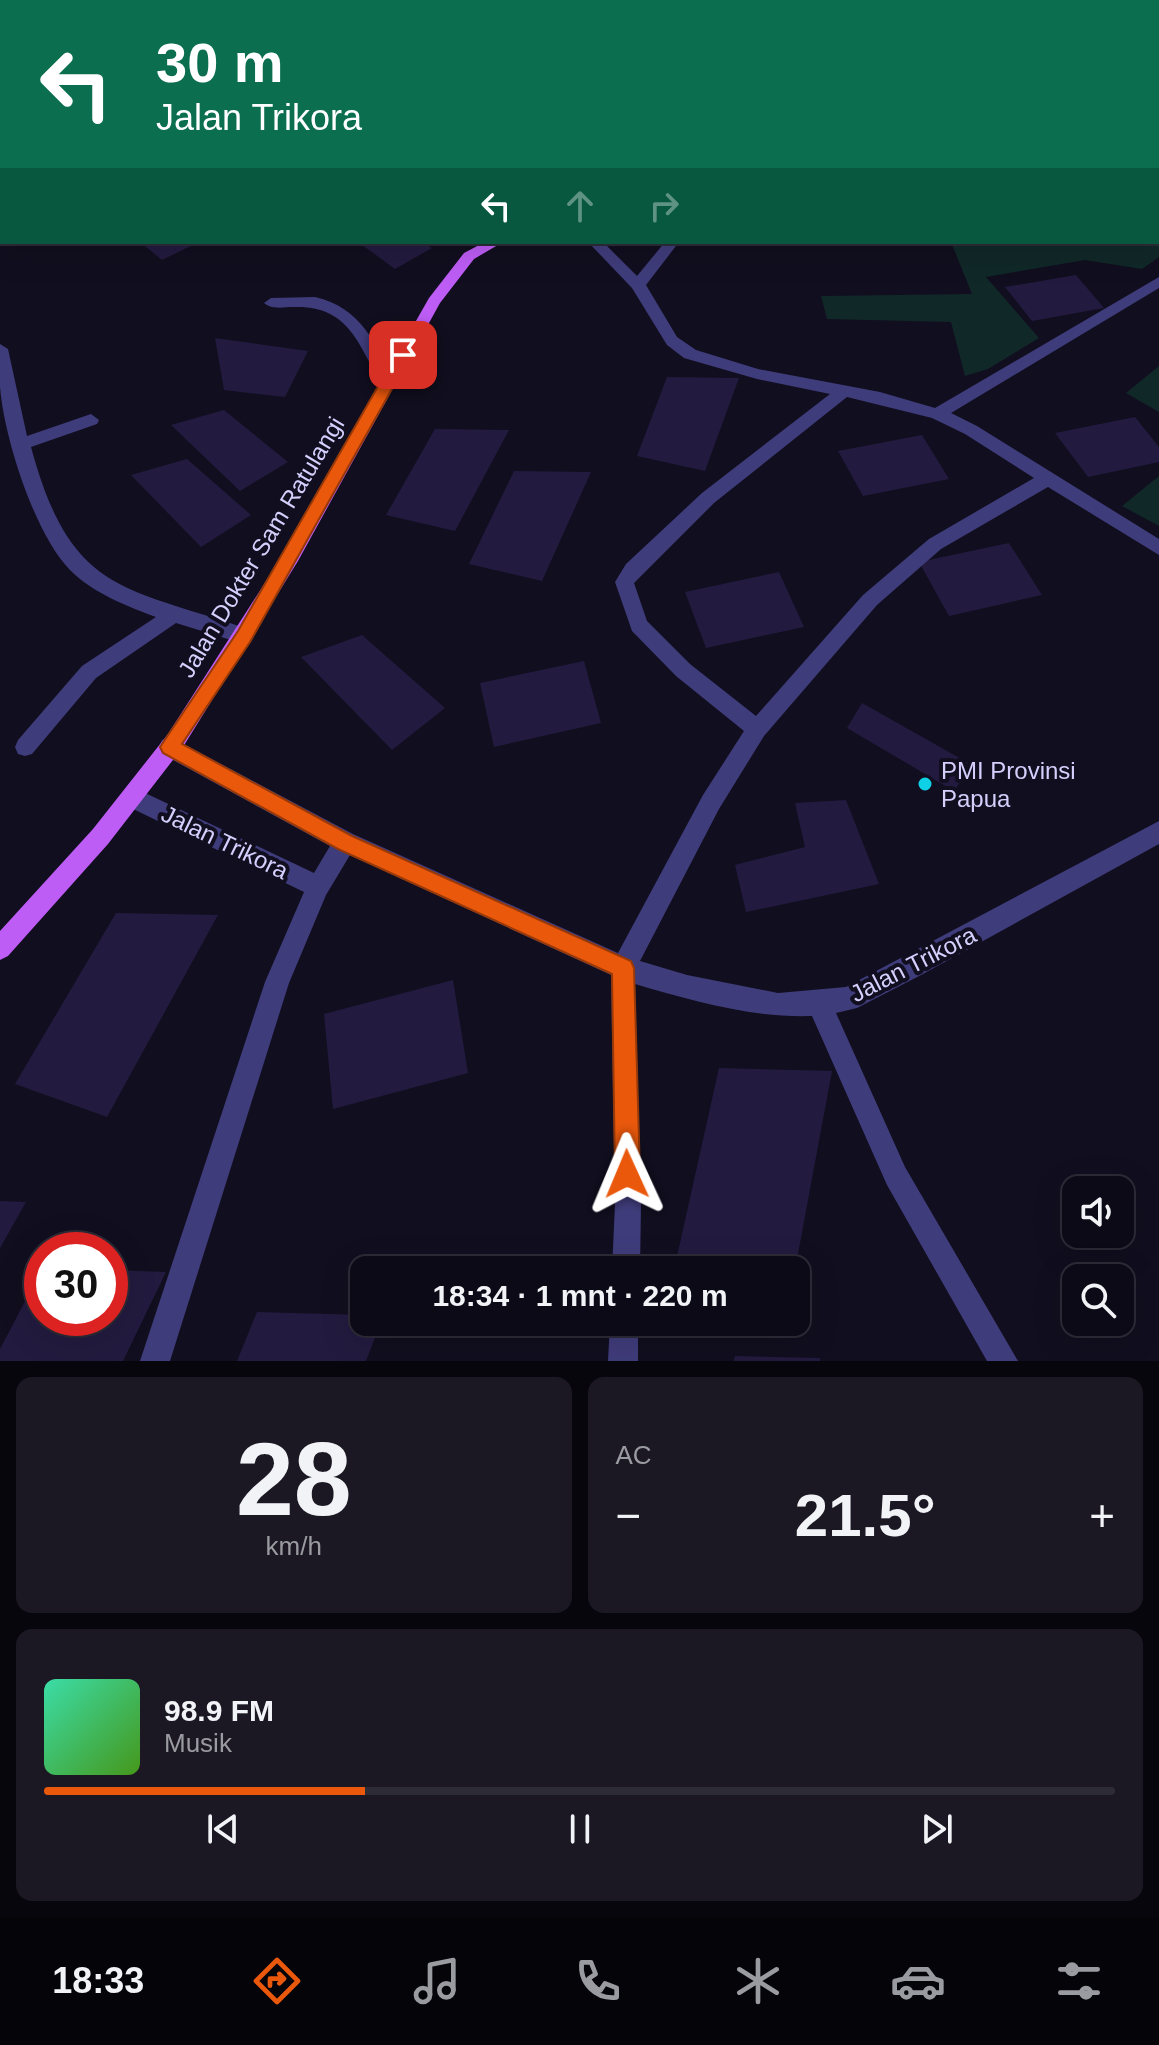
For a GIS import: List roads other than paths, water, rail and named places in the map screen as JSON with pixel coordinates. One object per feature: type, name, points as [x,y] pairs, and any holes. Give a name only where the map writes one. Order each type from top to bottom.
[{"type":"main road","name":"Jalan Dokter Sam Ratulangi","points":[[0,948],[133,798],[169,747],[244,636],[434,301],[469,256],[492,244]]},
{"type":"street","points":[[597,244],[638,285],[672,341],[690,354],[757,374],[937,414],[971,430],[1159,548]]},
{"type":"street","points":[[638,285],[670,244]]},
{"type":"street","points":[[937,414],[1159,282]]},
{"type":"street","points":[[271,303],[315,302],[337,309],[353,323],[388,382]]},
{"type":"street","points":[[0,349],[22,444],[54,539],[76,565],[112,589],[175,614],[244,636]]},
{"type":"street","points":[[757,729],[683,670],[639,625],[624,582],[633,569],[708,498],[844,391]]},
{"type":"street","points":[[22,444],[91,420]]},
{"type":"street","points":[[626,1256],[623,968],[711,802],[757,729],[870,600],[935,544],[1049,478]]},
{"type":"street","points":[[25,747],[89,672],[175,614]]},
{"type":"street","name":"Jalan Trikora","points":[[169,747],[345,842],[623,968],[687,987],[778,1005],[819,1004],[848,999],[915,966],[1159,832]]},
{"type":"street","name":"Jalan Trikora","points":[[133,798],[318,887]]},
{"type":"street","points":[[155,1361],[277,982],[318,887],[345,842]]},
{"type":"street","points":[[819,1004],[896,1176],[1003,1361]]},
{"type":"street","points":[[623,1361],[624,1336]]},
{"type":"place","name":"PMI Provinsi Papua","points":[[925,784]]}]
